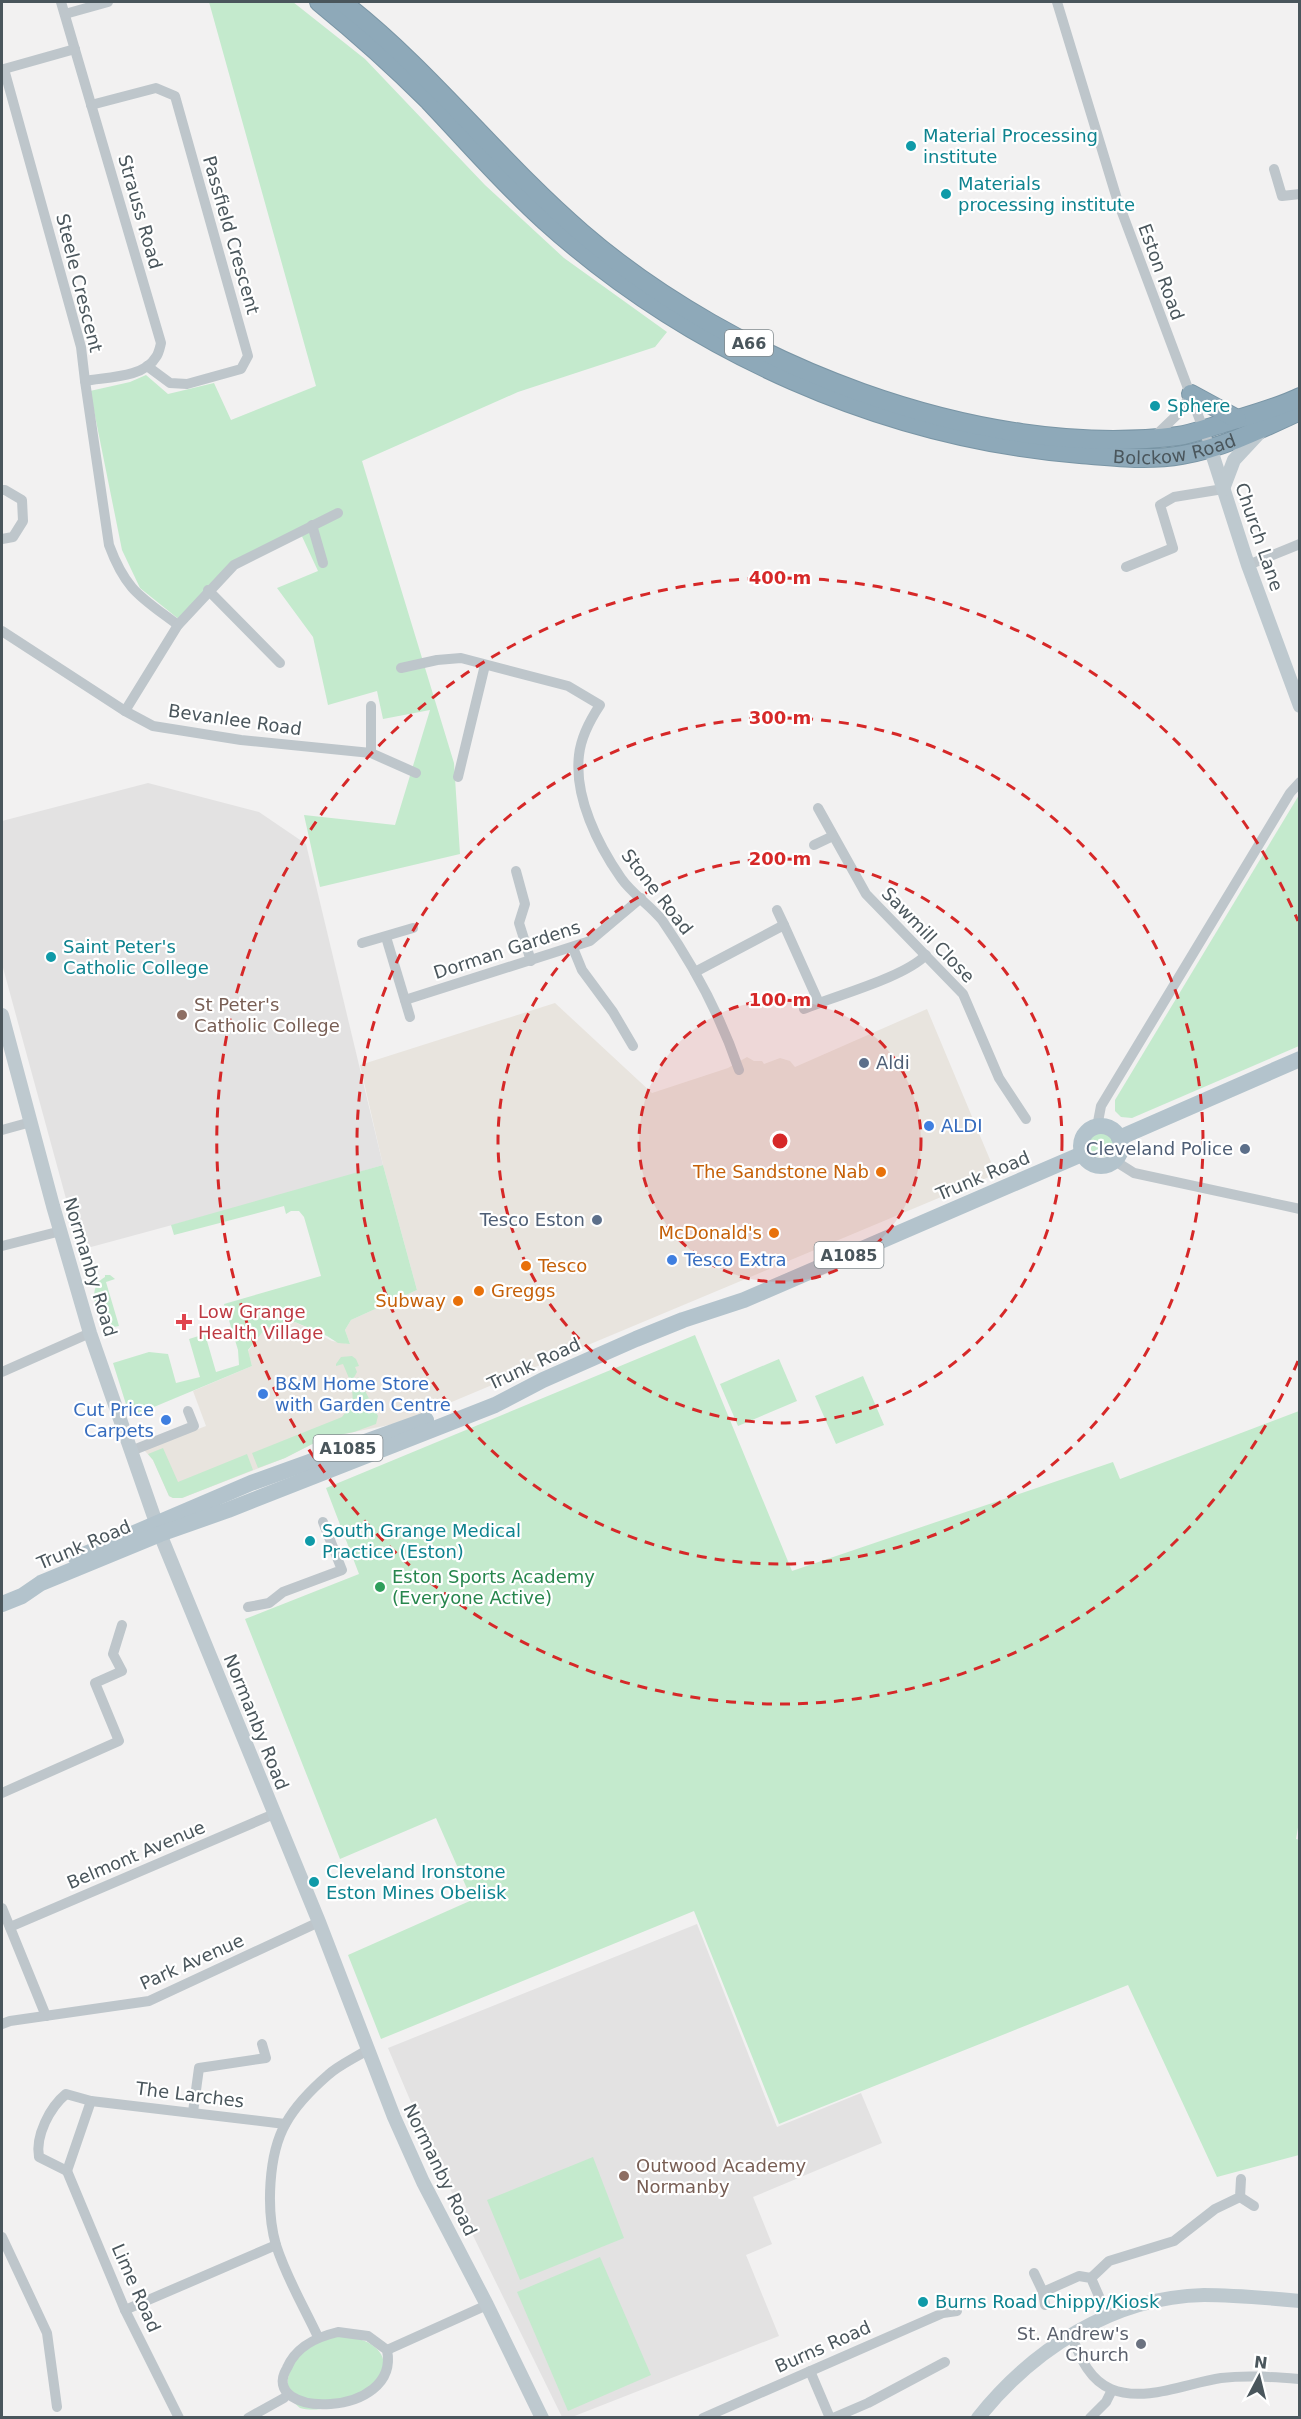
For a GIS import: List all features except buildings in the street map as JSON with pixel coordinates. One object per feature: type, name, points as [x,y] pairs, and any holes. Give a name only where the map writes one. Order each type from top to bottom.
[{"type":"highway","name":"Bolckow Road","points":[[319,2],[390,63],[544,220],[633,290],[684,324],[779,374],[876,412],[948,432],[1043,451],[1150,458],[1183,455],[1210,447],[1264,420],[1299,397]]},
{"type":"highway","name":"A66","points":[[342,2],[417,69],[525,182],[583,235],[636,275],[708,322],[811,373],[875,397],[928,413],[982,425],[1066,438],[1114,441],[1180,436],[1237,419],[1264,420]]},
{"type":"highway","points":[[1191,394],[1237,419]]},
{"type":"highway","name":"Bolckow Road","points":[[1264,420],[1299,411]]},
{"type":"main road","points":[[1119,1138],[1299,1059]]},
{"type":"main road","points":[[1097,1127],[1110,1128],[1119,1138],[1121,1150],[1115,1161],[1103,1167],[1090,1164],[1082,1154],[1083,1137],[1097,1127]]},
{"type":"main road","name":"Trunk Road","points":[[2,1604],[158,1528],[228,1510],[495,1405],[543,1380],[683,1320],[744,1300],[1082,1154]]},
{"type":"main road","name":"A1085","points":[[2,1595],[90,1551],[158,1528]]},
{"type":"street","name":"Strauss Road","points":[[61,2],[161,343],[156,357],[147,366]]},
{"type":"street","points":[[65,14],[108,2]]},
{"type":"street","name":"Eston Road","points":[[1057,2],[1117,199],[1210,447]]},
{"type":"street","name":"Steele Crescent","points":[[75,49],[3,69],[81,347],[110,545],[117,567],[127,584],[178,625]]},
{"type":"street","name":"Passfield Crescent","points":[[91,105],[156,88],[175,96],[248,356],[241,369],[187,384],[170,382],[147,366]]},
{"type":"street","points":[[1274,169],[1282,196],[1299,194]]},
{"type":"street","points":[[85,381],[134,373],[147,366]]},
{"type":"street","points":[[1152,438],[1179,413],[1191,394]]},
{"type":"street","points":[[1126,567],[1173,548],[1160,505],[1174,497],[1223,489],[1234,460],[1264,420]]},
{"type":"street","name":"Church Lane","points":[[1210,447],[1248,565],[1299,706]]},
{"type":"street","points":[[2,490],[22,500],[23,521],[13,537],[2,539]]},
{"type":"street","points":[[125,711],[178,625],[208,590],[234,565],[338,513]]},
{"type":"street","points":[[312,525],[323,564]]},
{"type":"street","points":[[1248,565],[1299,544]]},
{"type":"street","points":[[208,590],[280,663]]},
{"type":"street","name":"Bevanlee Road","points":[[2,632],[125,711],[153,726],[241,740],[371,753],[416,773]]},
{"type":"street","points":[[401,668],[437,660],[461,658],[485,664],[458,777]]},
{"type":"street","name":"Stone Road","points":[[485,664],[568,687],[600,705],[587,727],[579,755],[582,798],[606,853],[622,879],[660,918],[695,972],[727,1035],[739,1070]]},
{"type":"street","points":[[371,706],[371,753]]},
{"type":"street","points":[[1097,1127],[1101,1106],[1290,793],[1299,782]]},
{"type":"street","name":"Sawmill Close","points":[[818,808],[866,894],[963,994],[999,1078],[1026,1119]]},
{"type":"street","points":[[814,845],[833,836]]},
{"type":"street","points":[[516,871],[525,904],[519,923],[531,961]]},
{"type":"street","name":"Dorman Gardens","points":[[405,1000],[590,941],[640,898]]},
{"type":"street","points":[[777,910],[819,1003]]},
{"type":"street","points":[[695,972],[784,925]]},
{"type":"street","points":[[362,943],[413,928]]},
{"type":"street","points":[[386,937],[410,1017]]},
{"type":"street","points":[[573,948],[582,970],[613,1011],[633,1046]]},
{"type":"street","points":[[804,1009],[917,963],[926,955]]},
{"type":"street","name":"Normanby Road","points":[[2,1015],[4,1037],[31,1122],[90,1333],[158,1528],[319,1922],[367,2050],[423,2182],[542,2418]]},
{"type":"street","points":[[2,1130],[31,1122]]},
{"type":"street","points":[[1115,1161],[1134,1173],[1299,1209]]},
{"type":"street","points":[[2,1246],[61,1231]]},
{"type":"street","points":[[2,1372],[90,1333]]},
{"type":"street","points":[[131,1450],[194,1426],[188,1411]]},
{"type":"street","points":[[248,1607],[269,1603],[283,1592],[342,1570],[323,1522]]},
{"type":"street","points":[[2,1793],[119,1741],[95,1683],[122,1671],[113,1654],[122,1625]]},
{"type":"street","name":"Belmont Avenue","points":[[10,1927],[274,1814]]},
{"type":"street","points":[[2,1908],[46,2016]]},
{"type":"street","name":"Park Avenue","points":[[2,2024],[149,2001],[319,1922]]},
{"type":"street","points":[[193,2112],[199,2068],[266,2058],[262,2044]]},
{"type":"street","points":[[318,2337],[276,2245],[271,2222],[270,2185],[275,2153],[285,2124],[301,2102],[330,2073],[367,2050]]},
{"type":"street","name":"The Larches","points":[[67,2170],[39,2157],[36,2145],[56,2102],[66,2094],[91,2101],[285,2124]]},
{"type":"street","points":[[67,2170],[91,2101]]},
{"type":"street","name":"Lime Road","points":[[67,2170],[125,2310],[179,2418]]},
{"type":"street","points":[[1240,2197],[1241,2179]]},
{"type":"street","points":[[1240,2197],[1254,2206]]},
{"type":"street","points":[[1091,2278],[1109,2261],[1174,2241],[1215,2209],[1240,2197]]},
{"type":"street","points":[[2,2237],[47,2333],[57,2407]]},
{"type":"street","points":[[125,2310],[276,2245]]},
{"type":"street","points":[[1034,2273],[1046,2305]]},
{"type":"street","points":[[1043,2292],[1079,2276],[1091,2278]]},
{"type":"street","points":[[1091,2278],[1108,2317]]},
{"type":"street","points":[[978,2418],[997,2393],[1022,2370],[1071,2335],[1108,2317],[1154,2302],[1202,2295],[1299,2301]]},
{"type":"street","points":[[387,2350],[487,2305]]},
{"type":"street","name":"Burns Road","points":[[703,2418],[943,2313],[957,2312]]},
{"type":"street","points":[[300,2412],[284,2398],[282,2387],[288,2366],[298,2352],[318,2337],[338,2332],[369,2336],[387,2350],[389,2360],[386,2377],[379,2389],[365,2402],[344,2413]]},
{"type":"street","points":[[1071,2335],[1086,2368],[1094,2378],[1112,2390],[1150,2393],[1200,2382],[1247,2376],[1299,2379]]},
{"type":"street","points":[[810,2371],[831,2418],[868,2403],[945,2362]]},
{"type":"street","points":[[1090,2418],[1106,2402],[1112,2390]]},
{"type":"street","points":[[248,2418],[284,2398]]},
{"type":"street","points":[[729,2406],[735,2418]]},
{"type":"shaded area","name":"St Peter's Catholic College","points":[[148,783],[259,812],[306,844],[383,1165],[294,1192],[80,1250],[2,964],[2,821]]},
{"type":"shaded area","points":[[555,1003],[652,1093],[728,1068],[747,1057],[754,1061],[762,1061],[764,1064],[780,1058],[790,1061],[795,1067],[927,1009],[996,1174],[404,1422],[324,1438],[285,1458],[182,1498],[169,1496],[153,1460],[144,1450],[206,1426],[193,1391],[252,1366],[248,1351],[266,1328],[295,1322],[332,1341],[350,1344],[345,1330],[351,1320],[417,1290],[383,1165],[360,1065]]},
{"type":"shaded area","name":"Outwood Academy Normanby","points":[[697,1924],[777,2127],[861,2093],[882,2143],[753,2197],[772,2244],[746,2255],[779,2336],[572,2417],[562,2417],[433,2154],[388,2048]]},
{"type":"green space","points":[[209,2],[293,2],[365,59],[485,185],[564,258],[667,332],[655,347],[518,392],[362,461],[454,763],[460,854],[320,887],[304,815],[395,825],[430,710],[383,719],[377,691],[328,705],[313,637],[277,588],[318,571],[299,530],[229,565],[181,621],[140,588],[122,550],[90,391],[130,382],[146,375],[168,394],[214,383],[231,420],[316,386]]},
{"type":"green space","points":[[1299,795],[1299,1046],[1132,1118],[1121,1117],[1115,1111],[1115,1100]]},
{"type":"green space","points":[[1101,1133],[1110,1136],[1113,1145],[1110,1154],[1101,1157],[1092,1154],[1089,1145],[1092,1136]]},
{"type":"green space","points":[[383,1165],[417,1290],[351,1320],[345,1330],[350,1344],[338,1343],[295,1322],[266,1328],[248,1350],[252,1366],[130,1417],[113,1363],[149,1352],[168,1354],[176,1383],[200,1377],[189,1339],[205,1334],[216,1372],[239,1365],[238,1350],[224,1304],[321,1276],[304,1217],[299,1211],[286,1214],[284,1206],[174,1235],[171,1225]]},
{"type":"green space","points":[[105,1275],[110,1275],[115,1279],[106,1282],[119,1326],[103,1329],[94,1294]]},
{"type":"green space","points":[[695,1335],[792,1571],[1113,1462],[1120,1479],[1299,1411],[1300,1816],[1296,1839],[1300,1840],[1299,2155],[1217,2177],[1128,1985],[779,2124],[694,1911],[381,2039],[348,1955],[472,1900],[436,1818],[340,1859],[245,1619],[359,1574],[326,1488]]},
{"type":"green space","points":[[352,1356],[359,1366],[355,1367],[357,1372],[351,1383],[343,1364],[336,1366],[336,1364],[341,1357]]},
{"type":"green space","points":[[779,1359],[797,1401],[738,1426],[720,1384]]},
{"type":"green space","points":[[863,1376],[884,1425],[836,1444],[815,1396]]},
{"type":"green space","points":[[358,1377],[378,1416],[376,1424],[354,1432],[324,1438],[285,1458],[258,1468],[252,1453],[342,1417],[353,1403],[352,1388]]},
{"type":"green space","points":[[163,1448],[178,1482],[247,1454],[253,1470],[182,1498],[173,1498],[169,1496],[148,1454]]},
{"type":"green space","points":[[593,2157],[624,2238],[520,2280],[487,2200]]},
{"type":"green space","points":[[600,2257],[651,2375],[568,2411],[517,2292]]},
{"type":"green space","points":[[340,2336],[367,2342],[380,2353],[383,2365],[379,2377],[368,2389],[335,2406],[317,2409],[300,2408],[294,2402],[289,2389],[291,2368],[300,2355],[318,2342]]},
{"type":"place","name":"Material Processing institute","points":[[911,146]]},
{"type":"place","name":"Materials processing institute","points":[[946,194]]},
{"type":"place","name":"Sphere","points":[[1155,406]]},
{"type":"place","name":"Saint Peter's Catholic College","points":[[51,957]]},
{"type":"place","name":"St Peter's Catholic College","points":[[182,1015]]},
{"type":"place","name":"Aldi","points":[[864,1063]]},
{"type":"place","name":"ALDI","points":[[929,1126]]},
{"type":"place","name":"Cleveland Police","points":[[1245,1149]]},
{"type":"place","name":"The Sandstone Nab","points":[[881,1172]]},
{"type":"place","name":"Tesco Eston","points":[[597,1220]]},
{"type":"place","name":"McDonald's","points":[[774,1233]]},
{"type":"place","name":"Tesco Extra","points":[[672,1260]]},
{"type":"place","name":"Tesco","points":[[526,1266]]},
{"type":"place","name":"Greggs","points":[[479,1291]]},
{"type":"place","name":"Subway","points":[[458,1301]]},
{"type":"place","name":"Low Grange Health Village","points":[[184,1322]]},
{"type":"place","name":"B&M Home Store with Garden Centre","points":[[263,1394]]},
{"type":"place","name":"Cut Price Carpets","points":[[166,1420]]},
{"type":"place","name":"South Grange Medical Practice (Eston)","points":[[310,1541]]},
{"type":"place","name":"Eston Sports Academy (Everyone Active)","points":[[380,1587]]},
{"type":"place","name":"Cleveland Ironstone Eston Mines Obelisk","points":[[314,1882]]},
{"type":"place","name":"Outwood Academy Normanby","points":[[624,2176]]},
{"type":"place","name":"Burns Road Chippy/Kiosk","points":[[923,2302]]},
{"type":"place","name":"St. Andrew's Church","points":[[1141,2344]]}]
